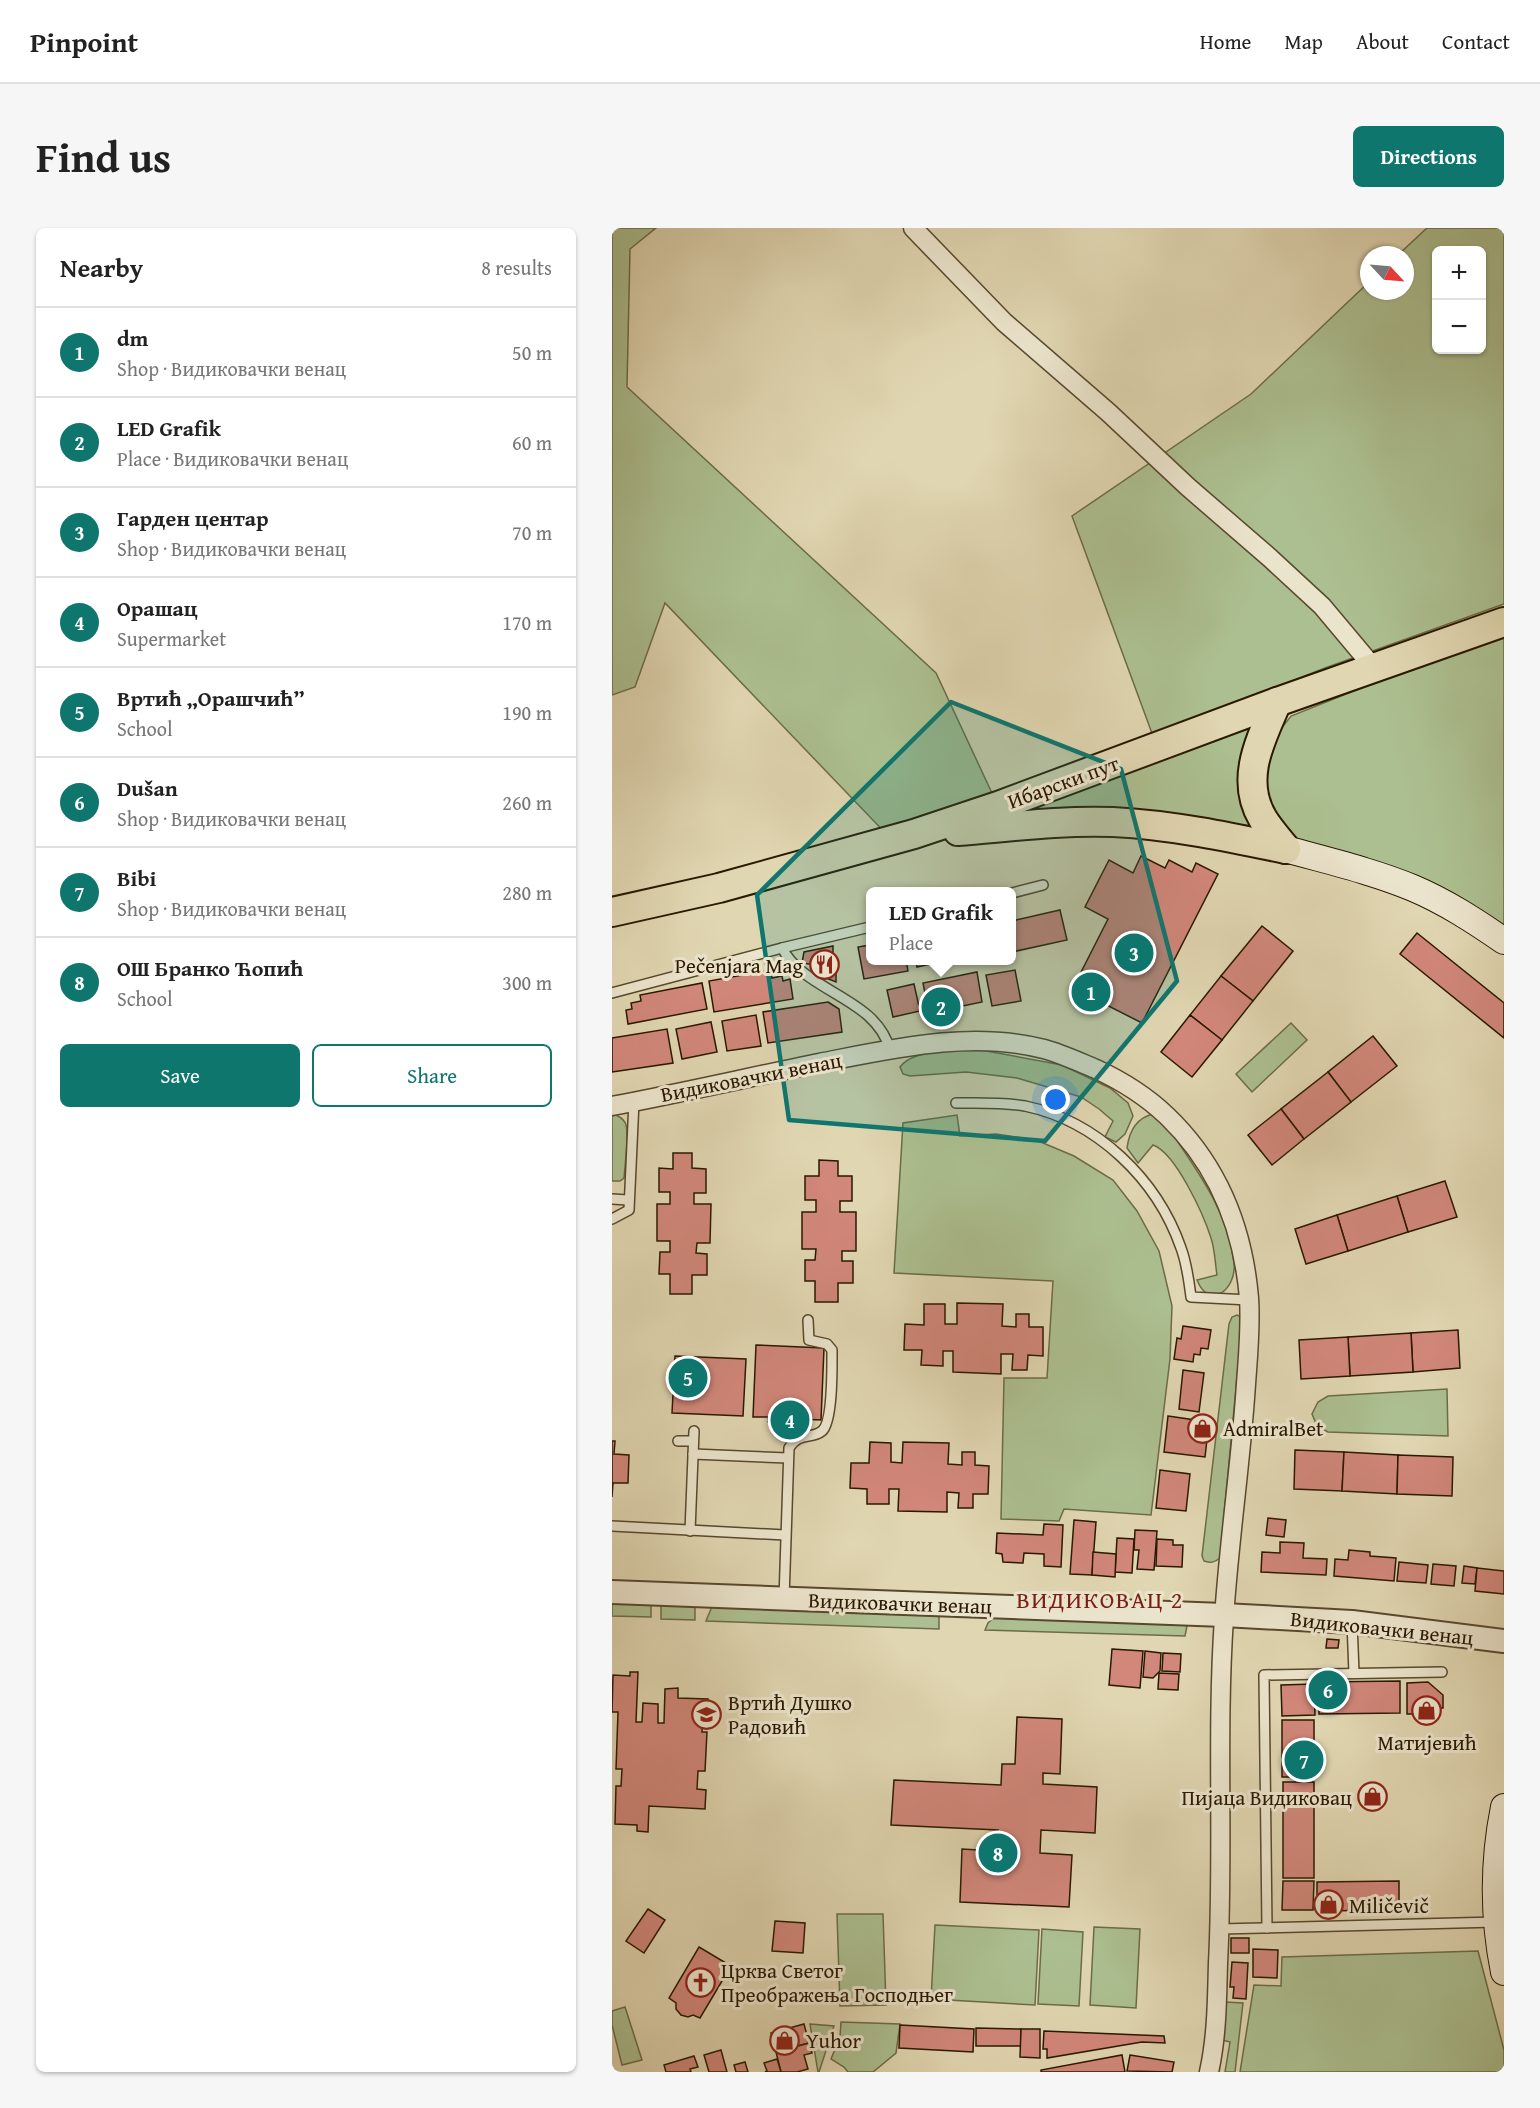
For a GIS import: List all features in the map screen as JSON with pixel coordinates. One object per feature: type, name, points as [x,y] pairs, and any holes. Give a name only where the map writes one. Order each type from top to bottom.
[{"type":"main road","name":"Ибарски пут","points":[[612,912],[719,888],[914,834],[998,807],[1277,702],[1504,622]]},
{"type":"main road","points":[[1277,702],[1256,752],[1252,788],[1262,817],[1286,849]]},
{"type":"main road","points":[[914,834],[1075,822],[1112,822],[1189,830],[1286,849],[1371,873],[1444,903],[1504,941]]},
{"type":"main road","points":[[1504,1807],[1496,1867],[1496,1922],[1504,1972]]},
{"type":"street","points":[[913,228],[1004,322],[1108,412],[1188,487],[1322,606],[1374,668]]},
{"type":"street","name":"Видиковачки венац","points":[[612,1106],[722,1082],[890,1050],[976,1041],[1038,1048],[1065,1056],[1102,1072],[1143,1096],[1181,1130],[1219,1183],[1236,1228],[1249,1300],[1249,1340],[1242,1442],[1224,1615],[1219,1773],[1220,1929],[1214,2051],[1209,2072]]},
{"type":"street","name":"Видиковачки венац","points":[[612,1592],[1224,1615],[1352,1622],[1504,1641]]},
{"type":"lane","points":[[1016,892],[1043,885]]},
{"type":"lane","points":[[613,995],[782,948],[866,928]]},
{"type":"lane","points":[[782,948],[796,968],[856,1006],[877,1023],[887,1038],[890,1050]]},
{"type":"lane","points":[[612,1219],[628,1210],[634,1101]]},
{"type":"lane","points":[[956,1102],[1024,1106],[1065,1120],[1095,1137],[1128,1163],[1146,1184],[1166,1214],[1182,1248],[1191,1297],[1249,1300]]},
{"type":"lane","points":[[612,1199],[628,1200]]},
{"type":"lane","points":[[783,1599],[789,1448],[795,1440],[820,1433],[828,1419],[832,1350],[826,1344],[809,1340],[808,1320]]},
{"type":"lane","points":[[690,1531],[694,1431]]},
{"type":"lane","points":[[678,1441],[693,1442]]},
{"type":"lane","points":[[693,1454],[788,1458]]},
{"type":"lane","points":[[612,1526],[785,1535]]},
{"type":"lane","points":[[1352,1622],[1354,1673]]},
{"type":"lane","points":[[1267,1928],[1264,1675],[1442,1672]]},
{"type":"lane","points":[[1220,1929],[1496,1922]]},
{"type":"highlighted area","points":[[951,702],[1121,769],[1177,981],[1045,1141],[789,1120],[757,895]]},
{"type":"green space","points":[[612,228],[656,228],[630,249],[627,387],[936,673],[998,806],[892,840],[665,603],[635,687],[612,695]]},
{"type":"green space","points":[[1427,228],[1504,228],[1504,604],[1325,668],[1153,736],[1072,516],[1251,394],[1360,291],[1360,300],[1414,300],[1414,246],[1408,246]]},
{"type":"green space","points":[[1504,637],[1504,938],[1301,844],[1276,823],[1262,789],[1266,748],[1291,716],[1421,664]]},
{"type":"green space","points":[[1258,723],[1246,764],[1277,844],[1169,813],[1005,818]]},
{"type":"green space","points":[[1291,1023],[1307,1040],[1252,1092],[1236,1074]]},
{"type":"green space","points":[[949,1050],[981,1050],[1062,1065],[1110,1088],[1128,1103],[1133,1116],[1125,1134],[1116,1142],[1105,1137],[1113,1121],[1081,1097],[1017,1078],[966,1072],[910,1076],[903,1074],[900,1067],[910,1059],[923,1054]]},
{"type":"green space","points":[[1153,1114],[1163,1120],[1197,1170],[1217,1205],[1234,1263],[1231,1281],[1222,1293],[1209,1294],[1202,1289],[1197,1280],[1217,1275],[1214,1252],[1202,1215],[1180,1172],[1162,1150],[1153,1145],[1138,1163],[1127,1148],[1134,1127],[1142,1119]]},
{"type":"green space","points":[[616,1115],[626,1125],[627,1150],[624,1178],[620,1181],[612,1181],[612,1116]]},
{"type":"green space","points":[[957,1115],[960,1136],[996,1134],[1036,1140],[1074,1156],[1113,1180],[1137,1211],[1159,1251],[1172,1306],[1170,1359],[1151,1515],[1064,1509],[1059,1521],[1001,1519],[1004,1378],[1047,1378],[1053,1281],[894,1273],[903,1123]]},
{"type":"green space","points":[[1237,1315],[1241,1317],[1242,1324],[1220,1558],[1209,1562],[1204,1561],[1202,1556],[1229,1324],[1232,1317]]},
{"type":"green space","points":[[1447,1389],[1448,1436],[1328,1432],[1317,1426],[1312,1414],[1318,1402],[1328,1396]]},
{"type":"green space","points":[[612,1599],[651,1601],[651,1617],[612,1616]]},
{"type":"green space","points":[[661,1602],[695,1604],[695,1620],[661,1619]]},
{"type":"green space","points":[[713,1604],[939,1614],[939,1629],[706,1621]]},
{"type":"green space","points":[[998,1614],[1181,1623],[1187,1626],[1185,1636],[985,1630],[988,1623]]},
{"type":"green space","points":[[837,1914],[883,1914],[886,2005],[840,2006]]},
{"type":"green space","points":[[935,1925],[1039,1930],[1035,2005],[931,1999]]},
{"type":"green space","points":[[1094,1927],[1140,1929],[1136,2008],[1090,2005]]},
{"type":"green space","points":[[1042,1929],[1083,1932],[1079,2006],[1038,2004]]},
{"type":"green space","points":[[1478,1951],[1504,2050],[1504,2072],[1240,2072],[1254,1985],[1281,1986],[1282,1957]]},
{"type":"green space","points":[[1225,2002],[1243,2003],[1235,2072],[1225,2072],[1230,2042],[1222,2040]]},
{"type":"green space","points":[[625,2007],[642,2060],[622,2065],[612,2025],[612,2011]]},
{"type":"green space","points":[[841,2022],[900,2024],[896,2053],[873,2072],[848,2072],[831,2059],[840,2037]]},
{"type":"green space","points":[[810,2024],[834,2026],[819,2072],[818,2072]]},
{"type":"building","points":[[1141,856],[1165,868],[1169,860],[1192,872],[1196,863],[1218,874],[1142,1023],[1073,988],[1108,919],[1085,907],[1109,860],[1133,873]]},
{"type":"building","points":[[1060,910],[1067,940],[1016,951],[1016,920]]},
{"type":"building","points":[[1262,926],[1293,951],[1253,1001],[1221,976]]},
{"type":"building","points":[[1417,933],[1504,1003],[1504,1038],[1400,954]]},
{"type":"building","name":"Pečenjara Mag","points":[[833,946],[833,956],[836,957],[836,982],[821,976],[821,966],[802,963],[804,952]]},
{"type":"building","points":[[866,946],[866,965],[907,965],[908,971],[864,979],[858,947]]},
{"type":"building","points":[[771,970],[772,978],[782,976],[783,981],[790,979],[793,999],[714,1012],[709,981]]},
{"type":"building","points":[[1015,970],[1021,1001],[992,1006],[986,975]]},
{"type":"building","points":[[977,972],[982,1002],[929,1013],[923,983]]},
{"type":"building","points":[[1221,976],[1253,1001],[1222,1040],[1190,1015]]},
{"type":"building","points":[[702,983],[707,1009],[628,1024],[626,1010],[632,1009],[631,1003],[641,1001],[640,995]]},
{"type":"building","points":[[914,984],[920,1011],[893,1017],[887,990]]},
{"type":"building","points":[[828,1002],[839,1009],[842,1032],[768,1043],[763,1012]]},
{"type":"building","points":[[756,1015],[761,1046],[727,1051],[722,1021]]},
{"type":"building","points":[[1190,1015],[1222,1040],[1192,1077],[1161,1052]]},
{"type":"building","points":[[711,1022],[717,1052],[682,1059],[676,1029]]},
{"type":"building","points":[[667,1029],[673,1063],[612,1072],[612,1038]]},
{"type":"building","points":[[1373,1036],[1397,1066],[1351,1102],[1328,1072]]},
{"type":"building","points":[[1328,1072],[1351,1102],[1304,1139],[1281,1109]]},
{"type":"building","points":[[1281,1109],[1304,1139],[1272,1165],[1248,1135]]},
{"type":"building","points":[[673,1153],[692,1153],[692,1168],[706,1169],[706,1193],[694,1193],[694,1204],[711,1204],[710,1243],[697,1243],[696,1253],[707,1254],[707,1275],[692,1275],[692,1294],[670,1294],[670,1274],[659,1274],[660,1252],[670,1252],[670,1241],[657,1241],[657,1204],[670,1204],[670,1192],[659,1192],[659,1168],[673,1169]]},
{"type":"building","points":[[819,1160],[838,1161],[838,1176],[852,1176],[852,1201],[840,1201],[840,1212],[856,1212],[856,1251],[842,1251],[842,1261],[853,1261],[853,1283],[838,1283],[838,1302],[815,1302],[815,1281],[805,1281],[805,1260],[815,1260],[816,1249],[802,1249],[802,1212],[816,1212],[816,1200],[805,1200],[805,1176],[819,1176]]},
{"type":"building","points":[[1445,1181],[1457,1217],[1408,1232],[1397,1196]]},
{"type":"building","points":[[1397,1196],[1408,1232],[1348,1251],[1337,1215]]},
{"type":"building","points":[[1337,1215],[1348,1251],[1306,1264],[1295,1229]]},
{"type":"building","points":[[957,1303],[1003,1304],[1002,1326],[1016,1327],[1016,1314],[1029,1314],[1029,1327],[1043,1327],[1043,1356],[1028,1355],[1027,1370],[1012,1370],[1013,1354],[1001,1354],[1001,1374],[953,1372],[953,1351],[943,1351],[943,1366],[921,1365],[922,1350],[904,1350],[905,1324],[924,1325],[924,1304],[945,1304],[945,1324],[957,1324]]},
{"type":"building","points":[[1183,1326],[1211,1330],[1208,1349],[1201,1348],[1200,1355],[1194,1354],[1193,1362],[1174,1359],[1177,1338],[1181,1339]]},
{"type":"building","points":[[1458,1330],[1460,1368],[1413,1372],[1411,1333]]},
{"type":"building","points":[[1411,1333],[1413,1372],[1350,1376],[1348,1337]]},
{"type":"building","points":[[1348,1337],[1350,1376],[1301,1379],[1299,1340]]},
{"type":"building","points":[[756,1345],[824,1348],[821,1420],[799,1419],[799,1423],[768,1422],[768,1417],[753,1417]]},
{"type":"building","points":[[675,1356],[746,1359],[743,1416],[672,1413]]},
{"type":"building","points":[[1183,1370],[1204,1373],[1199,1412],[1179,1409]]},
{"type":"building","points":[[1168,1416],[1209,1422],[1205,1457],[1164,1452]]},
{"type":"building","points":[[612,1441],[615,1441],[614,1454],[629,1455],[628,1483],[613,1483],[612,1497]]},
{"type":"building","points":[[870,1442],[891,1443],[891,1462],[902,1463],[903,1442],[949,1443],[948,1464],[962,1465],[962,1452],[975,1452],[975,1465],[989,1466],[988,1494],[973,1494],[973,1508],[958,1508],[959,1493],[947,1492],[947,1512],[898,1511],[899,1489],[889,1489],[889,1504],[867,1504],[867,1489],[850,1488],[851,1463],[869,1463]]},
{"type":"building","points":[[1295,1450],[1344,1452],[1342,1491],[1294,1489]]},
{"type":"building","points":[[1344,1452],[1398,1455],[1397,1494],[1342,1491]]},
{"type":"building","points":[[1398,1455],[1453,1457],[1452,1496],[1397,1494]]},
{"type":"building","points":[[1160,1470],[1190,1474],[1186,1511],[1156,1508]]},
{"type":"building","points":[[1268,1518],[1286,1520],[1284,1537],[1266,1535]]},
{"type":"building","points":[[1074,1520],[1096,1522],[1092,1575],[1070,1574]]},
{"type":"building","points":[[1044,1524],[1063,1525],[1061,1567],[1044,1566],[1044,1554],[1024,1553],[1023,1563],[1003,1562],[1002,1554],[996,1553],[997,1533],[1043,1535]]},
{"type":"building","points":[[1135,1530],[1157,1531],[1154,1570],[1137,1569],[1139,1550],[1134,1550]]},
{"type":"building","points":[[1117,1538],[1134,1539],[1132,1573],[1115,1572]]},
{"type":"building","points":[[1157,1539],[1173,1540],[1173,1545],[1183,1545],[1182,1567],[1156,1566]]},
{"type":"building","points":[[1280,1542],[1304,1543],[1303,1558],[1327,1559],[1326,1575],[1261,1572],[1262,1552],[1280,1553]]},
{"type":"building","points":[[1349,1550],[1370,1552],[1370,1556],[1396,1558],[1394,1581],[1334,1576],[1335,1559],[1348,1560]]},
{"type":"building","points":[[1093,1552],[1116,1554],[1115,1577],[1092,1575]]},
{"type":"building","points":[[1399,1562],[1428,1565],[1426,1583],[1397,1581]]},
{"type":"building","points":[[1433,1564],[1456,1566],[1454,1586],[1431,1584]]},
{"type":"building","points":[[1464,1566],[1477,1568],[1475,1584],[1462,1583]]},
{"type":"building","points":[[1477,1568],[1504,1571],[1504,1594],[1475,1591]]},
{"type":"building","points":[[1327,1639],[1339,1640],[1338,1648],[1326,1648]]},
{"type":"building","points":[[1112,1649],[1143,1651],[1140,1688],[1109,1685]]},
{"type":"building","points":[[1145,1651],[1161,1653],[1160,1671],[1153,1678],[1143,1677]]},
{"type":"building","points":[[1163,1653],[1181,1654],[1180,1672],[1162,1671]]},
{"type":"building","points":[[630,1672],[638,1672],[636,1722],[642,1722],[643,1703],[658,1704],[658,1723],[664,1723],[665,1689],[678,1688],[678,1698],[708,1699],[707,1717],[703,1718],[702,1732],[707,1732],[705,1771],[698,1771],[697,1789],[706,1790],[705,1809],[649,1806],[648,1832],[637,1831],[637,1825],[615,1824],[616,1786],[621,1786],[622,1769],[616,1769],[618,1712],[612,1712],[613,1675],[630,1676]]},
{"type":"building","points":[[1159,1673],[1179,1674],[1178,1690],[1158,1689]]},
{"type":"building","points":[[1400,1681],[1400,1713],[1319,1714],[1318,1682]]},
{"type":"building","points":[[1428,1682],[1443,1695],[1443,1708],[1434,1708],[1434,1714],[1407,1714],[1407,1683]]},
{"type":"building","points":[[1314,1684],[1315,1715],[1282,1716],[1281,1685]]},
{"type":"building","points":[[1017,1717],[1062,1719],[1060,1774],[1043,1773],[1043,1784],[1097,1787],[1095,1833],[1041,1830],[1040,1853],[1072,1855],[1069,1907],[960,1902],[962,1849],[997,1851],[998,1830],[891,1825],[894,1780],[1001,1785],[1002,1764],[1015,1764]]},
{"type":"building","points":[[1282,1720],[1314,1720],[1314,1777],[1282,1777]]},
{"type":"building","points":[[1283,1782],[1314,1782],[1314,1878],[1283,1878]]},
{"type":"building","points":[[1283,1881],[1314,1881],[1313,1910],[1282,1910]]},
{"type":"building","points":[[1399,1881],[1399,1910],[1317,1911],[1317,1882]]},
{"type":"building","points":[[648,1909],[665,1920],[644,1953],[626,1941]]},
{"type":"building","points":[[775,1921],[805,1923],[803,1953],[772,1951]]},
{"type":"building","points":[[1231,1938],[1249,1938],[1249,1953],[1231,1953]]},
{"type":"building","name":"Црква Светог Преображења Господњег","points":[[699,1947],[731,1966],[700,2018],[693,2015],[688,2017],[681,2015],[676,2009],[676,2003],[669,1998]]},
{"type":"building","points":[[1253,1949],[1278,1950],[1277,1978],[1253,1977]]},
{"type":"building","points":[[1232,1962],[1248,1963],[1246,1999],[1233,1998],[1234,1987],[1230,1987]]},
{"type":"building","points":[[804,2024],[809,2043],[776,2052],[771,2033]]},
{"type":"building","points":[[900,2025],[974,2029],[973,2052],[899,2048]]},
{"type":"building","points":[[976,2028],[1021,2029],[1021,2046],[976,2046]]},
{"type":"building","points":[[1021,2029],[1040,2029],[1040,2058],[1020,2057]]},
{"type":"building","points":[[1044,2031],[1164,2036],[1165,2043],[1142,2042],[1047,2058],[1047,2049],[1043,2049]]},
{"type":"building","points":[[809,2043],[812,2053],[804,2055],[808,2069],[781,2072],[776,2052]]},
{"type":"building","points":[[721,2050],[727,2072],[709,2072],[704,2055]]},
{"type":"building","points":[[1122,2055],[1125,2072],[1041,2072],[1041,2070]]},
{"type":"building","points":[[1130,2055],[1174,2062],[1172,2072],[1127,2071]]},
{"type":"building","points":[[694,2056],[698,2067],[690,2069],[691,2072],[666,2072],[664,2065]]},
{"type":"building","points":[[777,2059],[781,2072],[765,2072],[767,2071],[764,2063]]},
{"type":"building","points":[[745,2062],[748,2072],[736,2072],[734,2065]]},
{"type":"place","name":"Гарден центар","points":[[1134,953]]},
{"type":"place","name":"Pečenjara Mag","points":[[824,965]]},
{"type":"place","name":"dm","points":[[1091,992]]},
{"type":"place","name":"LED Grafik","points":[[941,1007]]},
{"type":"place","name":"Вртић „Орашчић”","points":[[688,1378]]},
{"type":"place","name":"Орашац","points":[[790,1420]]},
{"type":"place","name":"AdmiralBet","points":[[1202,1428]]},
{"type":"place","name":"Dušan","points":[[1328,1690]]},
{"type":"place","name":"Матијевић","points":[[1427,1711]]},
{"type":"place","name":"Вртић Душко Радовић","points":[[707,1714]]},
{"type":"place","name":"Bibi","points":[[1304,1760]]},
{"type":"place","name":"Пијаца Видиковац","points":[[1373,1797]]},
{"type":"place","name":"ОШ Бранко Ћопић","points":[[998,1853]]},
{"type":"place","name":"Miličevič","points":[[1328,1905]]},
{"type":"place","name":"Црква Светог Преображења Господњег","points":[[700,1982]]},
{"type":"place","name":"Yuhor","points":[[785,2040]]},
{"type":"district","name":"ВИДИКОВАЦ 2","points":[[1100,1599]]}]
